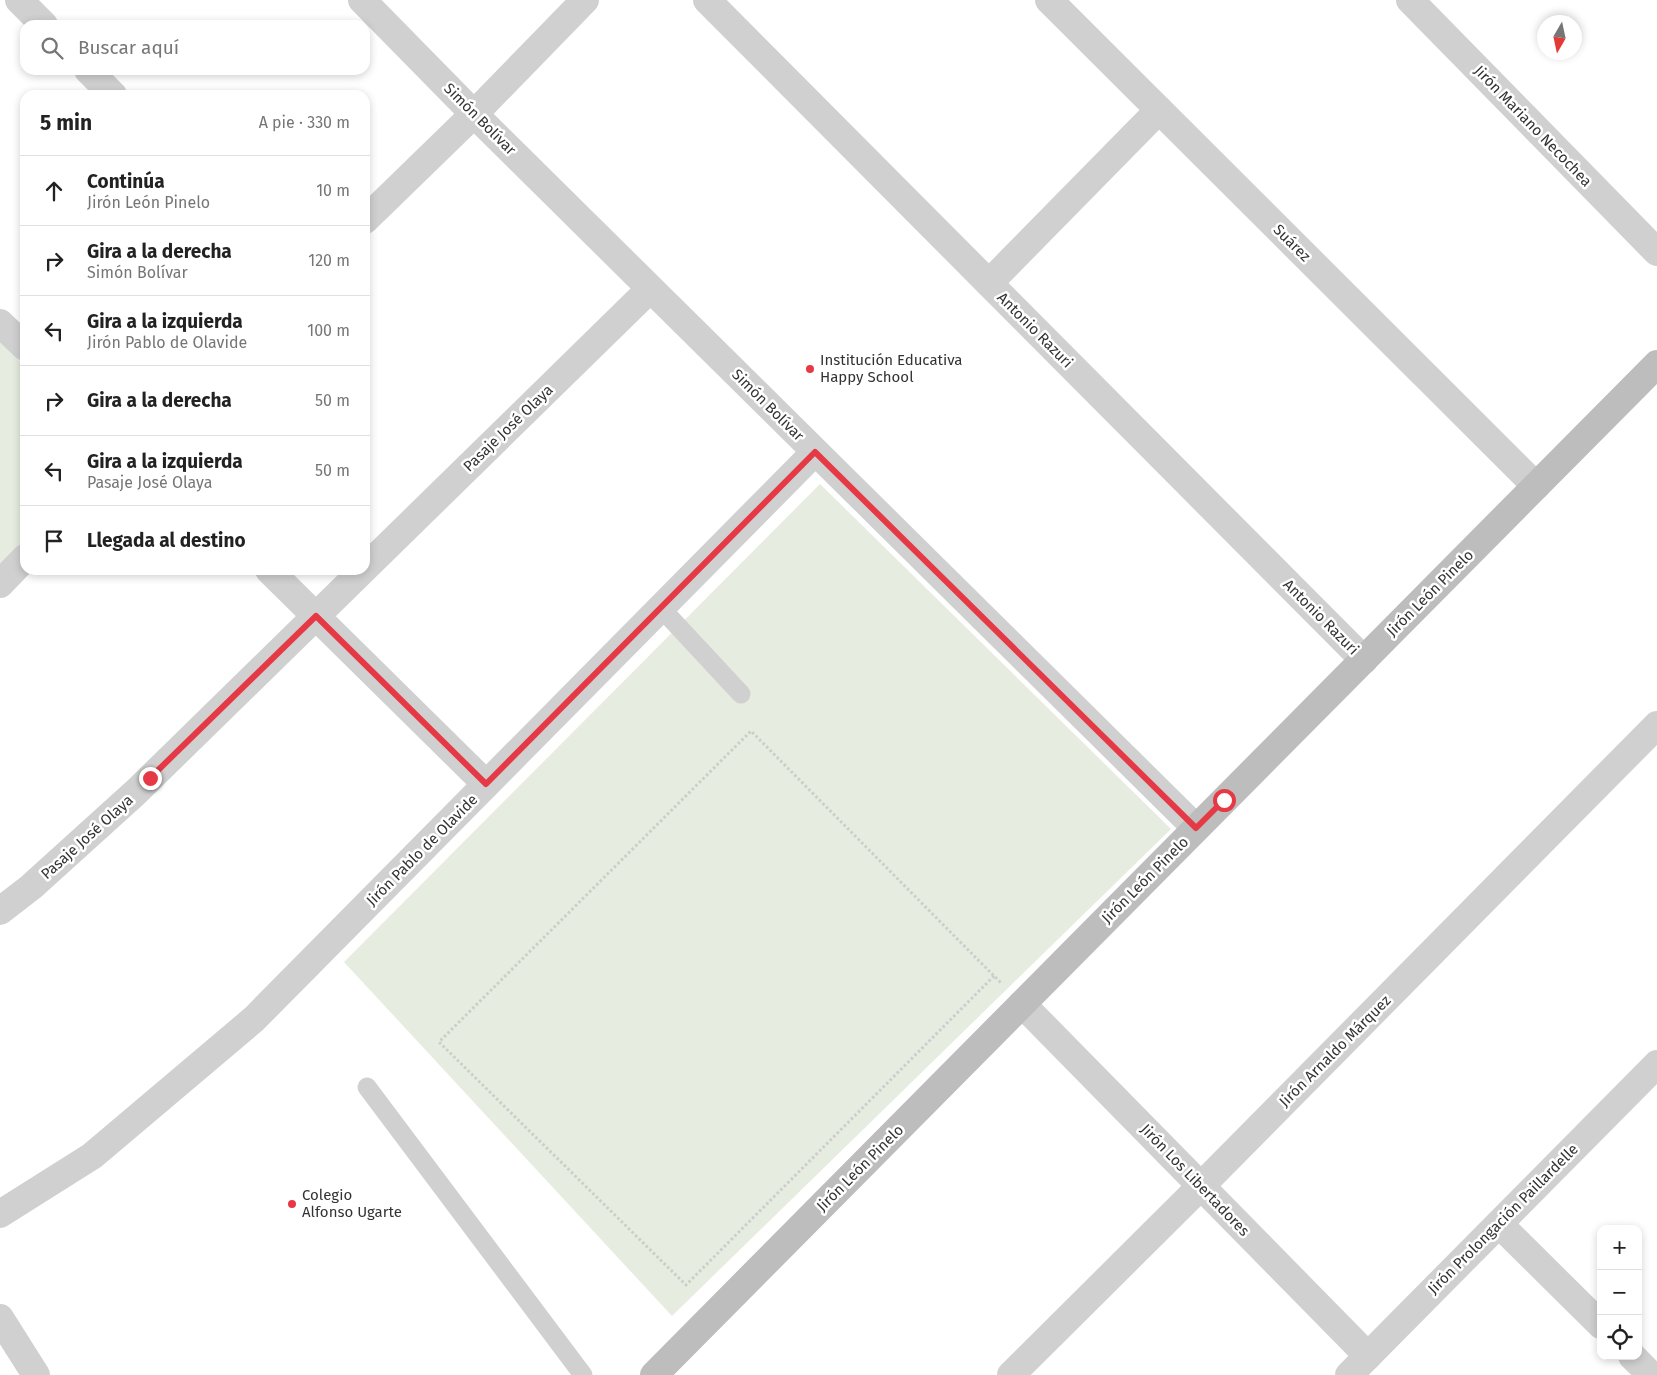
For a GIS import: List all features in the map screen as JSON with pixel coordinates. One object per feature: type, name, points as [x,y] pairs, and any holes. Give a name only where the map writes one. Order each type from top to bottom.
[{"type":"street","points":[[19,0],[39,20]]},
{"type":"street","name":"Simón Bolívar","points":[[362,0],[650,289],[1196,828]]},
{"type":"street","points":[[370,215],[474,114],[585,0]]},
{"type":"street","name":"Antonio Razuri","points":[[707,0],[1364,660]]},
{"type":"street","name":"Suárez","points":[[1049,0],[1536,486]]},
{"type":"street","name":"Jirón Mariano Necochea","points":[[1410,0],[1657,252]]},
{"type":"street","points":[[93,75],[107,90]]},
{"type":"street","points":[[989,283],[1159,110]]},
{"type":"street","name":"Pasaje José Olaya","points":[[370,563],[650,289]]},
{"type":"street","points":[[0,323],[20,343]]},
{"type":"street","name":"Jirón León Pinelo","points":[[654,1375],[1657,364]]},
{"type":"street","name":"Jirón Pablo de Olavide","points":[[0,1214],[92,1156],[254,1019],[815,452]]},
{"type":"street","points":[[0,584],[20,563]]},
{"type":"street","points":[[274,575],[486,784]]},
{"type":"street","name":"Pasaje José Olaya","points":[[0,911],[32,887],[136,792],[358,575]]},
{"type":"street","name":"Jirón Arnaldo Márquez","points":[[1011,1375],[1201,1186],[1657,725]]},
{"type":"street","name":"Jirón Los Libertadores","points":[[1022,1004],[1368,1356]]},
{"type":"street","name":"Jirón Prolongación Paillardelle","points":[[1349,1375],[1657,1064]]},
{"type":"street","points":[[1499,1224],[1597,1321]]},
{"type":"street","points":[[0,1318],[36,1375]]},
{"type":"street","points":[[1636,1360],[1650,1375]]},
{"type":"lane","points":[[661,608],[741,694]]},
{"type":"lane","points":[[367,1087],[583,1375]]},
{"type":"path","points":[[994,976],[686,1285],[439,1042],[751,732],[1022,1004]]},
{"type":"shaded area","points":[[0,342],[20,361],[20,546],[0,565]]},
{"type":"shaded area","points":[[820,484],[1171,829],[672,1316],[344,962]]},
{"type":"place","name":"Institución Educativa Happy School","points":[[810,369]]},
{"type":"place","name":"Colegio Alfonso Ugarte","points":[[292,1204]]},
{"type":"route","points":[[150,778],[316,616],[486,784],[815,452],[1196,828],[1224,800]]}]
